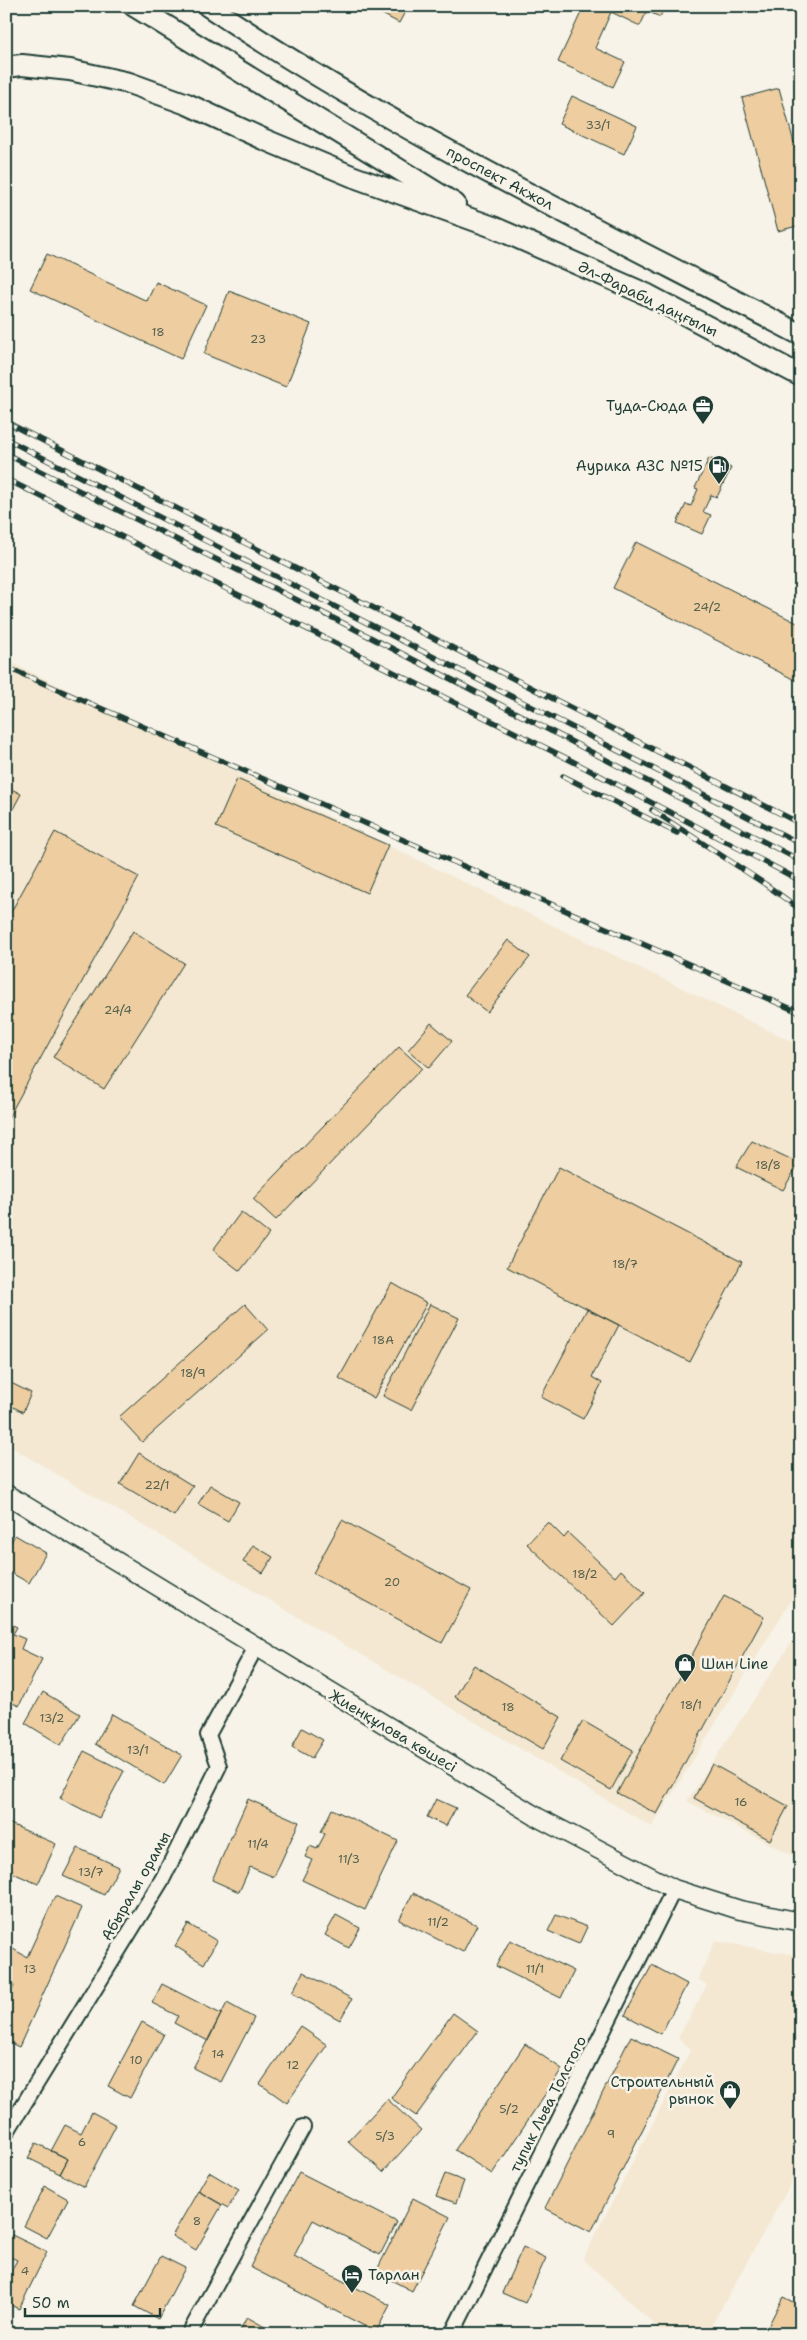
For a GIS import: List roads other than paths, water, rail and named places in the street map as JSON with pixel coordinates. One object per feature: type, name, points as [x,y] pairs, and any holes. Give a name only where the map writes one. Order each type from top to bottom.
[{"type":"main road","points":[[134,6],[493,227]]},
{"type":"main road","name":"проспект Акжол","points":[[208,6],[280,54],[413,132],[801,335]]},
{"type":"main road","points":[[6,66],[22,65],[70,70],[129,83],[187,104],[263,139],[354,177],[493,227]]},
{"type":"main road","name":"Әл-Фараби даңғылы","points":[[493,227],[648,296],[801,376]]},
{"type":"street","name":"Жиенқұлова көшесі","points":[[6,1494],[537,1817],[674,1889],[740,1910],[801,1922]]},
{"type":"street","name":"Абыралы орамы","points":[[6,2133],[163,1878],[219,1766],[208,1735],[256,1647]]},
{"type":"street","name":"тупик Льва Толстого","points":[[452,2334],[674,1889]]},
{"type":"street","points":[[189,2334],[303,2127]]},
{"type":"railway","points":[[6,422],[801,824]]},
{"type":"railway","points":[[6,439],[801,844]]},
{"type":"railway","points":[[6,454],[343,623],[801,861]]},
{"type":"railway","points":[[6,479],[572,761],[801,881]]},
{"type":"railway","points":[[6,667],[801,1013]]},
{"type":"railway","points":[[563,776],[677,833]]},
{"type":"railway","points":[[652,810],[765,884],[801,910]]},
{"type":"place","name":"Туда-Сюда","points":[[703,425]]},
{"type":"place","name":"Аурика АЗС №15","points":[[719,485]]},
{"type":"place","name":"Шин Line","points":[[685,1683]]},
{"type":"place","name":"Строительный рынок","points":[[730,2110]]},
{"type":"place","name":"Тарлан","points":[[352,2294]]}]
